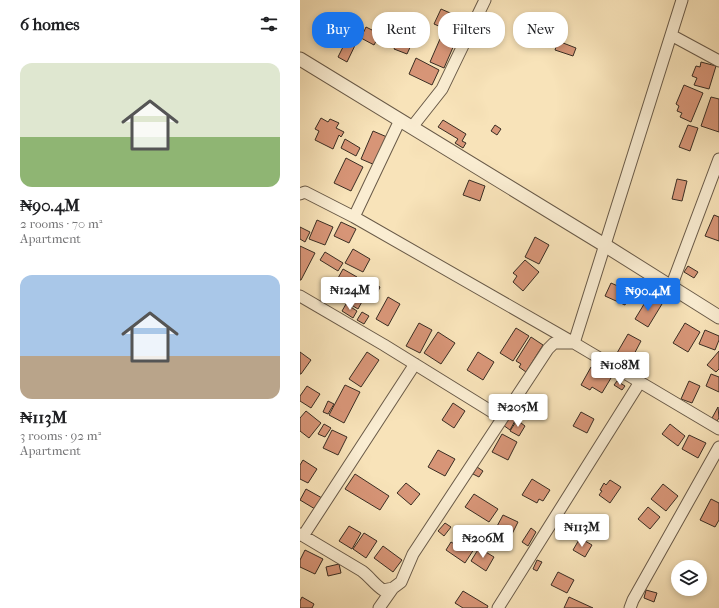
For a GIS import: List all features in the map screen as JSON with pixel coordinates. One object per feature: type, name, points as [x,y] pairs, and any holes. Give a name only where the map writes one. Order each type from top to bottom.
[{"type":"street","points":[[412,127],[442,89],[485,0]]},
{"type":"street","points":[[574,343],[606,246],[682,0]]},
{"type":"street","points":[[671,35],[719,61]]},
{"type":"street","points":[[300,59],[606,246],[719,317]]},
{"type":"street","points":[[354,217],[400,120]]},
{"type":"street","points":[[671,287],[719,159]]},
{"type":"street","points":[[302,192],[354,217],[574,343],[719,429]]},
{"type":"street","points":[[300,296],[415,364],[502,418]]},
{"type":"street","points":[[379,608],[393,588],[400,582],[413,554],[548,348],[554,343],[574,343]]},
{"type":"street","points":[[393,588],[383,590],[376,586],[371,578],[362,571],[302,535],[415,364]]},
{"type":"street","points":[[498,608],[640,382]]},
{"type":"street","points":[[630,608],[633,600],[719,447]]},
{"type":"building","points":[[441,9],[448,12],[440,12]]},
{"type":"building","points":[[438,15],[438,26],[434,24]]},
{"type":"building","points":[[366,27],[372,30],[372,44],[364,40],[364,31]]},
{"type":"building","points":[[438,44],[438,48],[453,48],[444,68],[430,62]]},
{"type":"building","points":[[568,45],[576,48],[573,56],[555,50],[556,48],[568,48]]},
{"type":"building","points":[[342,48],[354,48],[347,62],[338,57]]},
{"type":"building","points":[[394,48],[410,48],[407,54]]},
{"type":"building","points":[[416,58],[439,70],[432,85],[409,74]]},
{"type":"building","points":[[701,62],[716,66],[709,89],[694,85],[697,78],[692,76],[696,66],[700,67]]},
{"type":"building","points":[[684,85],[703,93],[691,122],[680,117],[682,113],[677,111],[679,106],[676,104]]},
{"type":"building","points":[[711,97],[719,99],[719,132],[701,126]]},
{"type":"building","points":[[321,118],[328,122],[330,119],[339,123],[336,128],[344,132],[341,137],[339,135],[333,149],[315,140],[319,131],[315,129]]},
{"type":"building","points":[[443,120],[466,134],[462,141],[466,143],[463,148],[455,143],[458,139],[438,127]]},
{"type":"building","points":[[495,125],[501,129],[497,135],[491,131]]},
{"type":"building","points":[[688,125],[698,128],[690,151],[679,147]]},
{"type":"building","points":[[373,131],[387,137],[375,165],[361,159]]},
{"type":"building","points":[[345,139],[360,148],[356,156],[341,148]]},
{"type":"building","points":[[346,158],[363,167],[351,191],[334,183]]},
{"type":"building","points":[[677,179],[687,181],[682,201],[672,199]]},
{"type":"building","points":[[469,180],[485,186],[480,201],[463,195]]},
{"type":"building","points":[[714,215],[719,217],[719,241],[705,236]]},
{"type":"building","points":[[317,220],[333,227],[325,245],[309,239]]},
{"type":"building","points":[[341,222],[356,229],[349,243],[334,236]]},
{"type":"building","points":[[300,227],[310,232],[305,242],[300,239]]},
{"type":"building","points":[[535,237],[549,245],[539,264],[525,257]]},
{"type":"building","points":[[300,246],[315,253],[301,280],[300,280]]},
{"type":"building","points":[[353,249],[370,259],[363,272],[345,263]]},
{"type":"building","points":[[325,252],[343,263],[338,271],[320,260]]},
{"type":"building","points":[[525,260],[539,272],[523,291],[513,282],[517,276],[513,273]]},
{"type":"building","points":[[688,266],[698,272],[694,278],[684,272]]},
{"type":"building","points":[[343,269],[357,277],[347,296],[332,289]]},
{"type":"building","points":[[364,279],[380,287],[374,300],[358,292]]},
{"type":"building","points":[[611,283],[631,292],[625,305],[605,296]]},
{"type":"building","points":[[354,293],[364,298],[358,309],[348,303]]},
{"type":"building","points":[[649,296],[662,304],[648,327],[635,319]]},
{"type":"building","points":[[388,297],[400,304],[388,326],[376,319]]},
{"type":"building","points":[[346,304],[357,311],[353,318],[342,311]]},
{"type":"building","points":[[362,312],[369,316],[364,324],[357,320]]},
{"type":"building","points":[[419,323],[432,330],[420,353],[406,346]]},
{"type":"building","points":[[685,323],[700,332],[688,352],[673,343]]},
{"type":"building","points":[[516,328],[529,336],[513,361],[500,353]]},
{"type":"building","points":[[705,330],[719,336],[715,350],[699,344]]},
{"type":"building","points":[[438,332],[455,343],[441,364],[424,353]]},
{"type":"building","points":[[628,334],[641,341],[631,360],[617,353]]},
{"type":"building","points":[[531,337],[543,345],[526,372],[519,367],[521,364],[516,361]]},
{"type":"building","points":[[719,351],[719,369],[716,372],[707,365]]},
{"type":"building","points":[[300,352],[311,360],[301,374],[300,374]]},
{"type":"building","points":[[367,352],[379,360],[361,387],[349,379]]},
{"type":"building","points":[[478,352],[494,362],[483,380],[467,370]]},
{"type":"building","points":[[591,367],[611,378],[602,393],[592,387],[590,390],[581,385]]},
{"type":"building","points":[[711,374],[719,377],[719,392],[706,386]]},
{"type":"building","points":[[617,381],[625,386],[622,390],[614,385]]},
{"type":"building","points":[[689,381],[700,386],[692,403],[681,399]]},
{"type":"building","points":[[345,385],[360,392],[344,423],[329,415]]},
{"type":"building","points":[[307,386],[320,394],[311,408],[300,401],[300,396]]},
{"type":"building","points":[[328,401],[334,404],[328,414],[323,412]]},
{"type":"building","points":[[453,403],[465,411],[454,428],[442,420]]},
{"type":"building","points":[[718,407],[719,418],[717,421],[712,418]]},
{"type":"building","points":[[306,411],[321,423],[309,438],[300,431],[300,418]]},
{"type":"building","points":[[581,412],[594,419],[587,433],[573,426]]},
{"type":"building","points":[[509,414],[516,419],[510,430],[503,425]]},
{"type":"building","points":[[517,420],[525,426],[519,436],[510,431]]},
{"type":"building","points":[[324,424],[331,428],[325,437],[318,434]]},
{"type":"building","points":[[670,424],[685,436],[678,446],[662,434]]},
{"type":"building","points":[[332,430],[347,437],[338,455],[323,448]]},
{"type":"building","points":[[502,434],[517,442],[508,460],[492,452]]},
{"type":"building","points":[[689,435],[706,443],[698,458],[682,449]]},
{"type":"building","points":[[438,450],[455,459],[445,476],[428,467]]},
{"type":"building","points":[[303,460],[317,469],[308,483],[300,479],[300,465]]},
{"type":"building","points":[[477,467],[483,471],[479,477],[473,474]]},
{"type":"building","points":[[355,474],[389,496],[380,510],[345,489]]},
{"type":"building","points":[[532,479],[550,490],[543,501],[539,499],[537,503],[522,495]]},
{"type":"building","points":[[610,480],[621,487],[610,503],[599,495],[602,491],[600,490],[604,483],[606,485]]},
{"type":"building","points":[[406,483],[420,494],[411,505],[397,493]]},
{"type":"building","points":[[663,484],[678,496],[666,511],[651,499]]},
{"type":"building","points":[[306,489],[322,498],[315,509],[300,500]]},
{"type":"building","points":[[474,494],[498,509],[489,522],[465,507]]},
{"type":"building","points":[[711,499],[719,503],[719,520],[715,527],[700,520]]},
{"type":"building","points":[[648,507],[660,517],[650,529],[638,519]]},
{"type":"building","points":[[503,515],[518,522],[510,538],[495,530]]},
{"type":"building","points":[[589,522],[601,528],[594,539],[583,534]]},
{"type":"building","points":[[445,523],[451,527],[444,536],[438,531]]},
{"type":"building","points":[[349,526],[361,533],[352,549],[339,541]]},
{"type":"building","points":[[531,528],[536,532],[528,546],[522,542]]},
{"type":"building","points":[[364,533],[377,541],[366,558],[353,549]]},
{"type":"building","points":[[462,536],[476,546],[465,563],[446,550],[451,542],[456,545]]},
{"type":"building","points":[[580,538],[592,545],[585,557],[573,550]]},
{"type":"building","points":[[383,546],[402,560],[393,572],[374,558]]},
{"type":"building","points":[[479,548],[494,557],[486,571],[471,561]]},
{"type":"building","points":[[305,550],[323,559],[315,574],[300,567],[300,560]]},
{"type":"building","points":[[537,560],[542,562],[537,571],[533,569]]},
{"type":"building","points":[[339,564],[341,573],[328,576],[326,567]]},
{"type":"building","points":[[558,572],[574,580],[567,593],[551,585]]},
{"type":"building","points":[[646,590],[657,593],[654,602],[644,598]]},
{"type":"building","points":[[463,591],[488,606],[487,608],[463,608],[455,603]]},
{"type":"building","points":[[302,597],[314,604],[312,608],[300,608],[300,601]]},
{"type":"building","points":[[569,597],[593,608],[564,608]]}]
